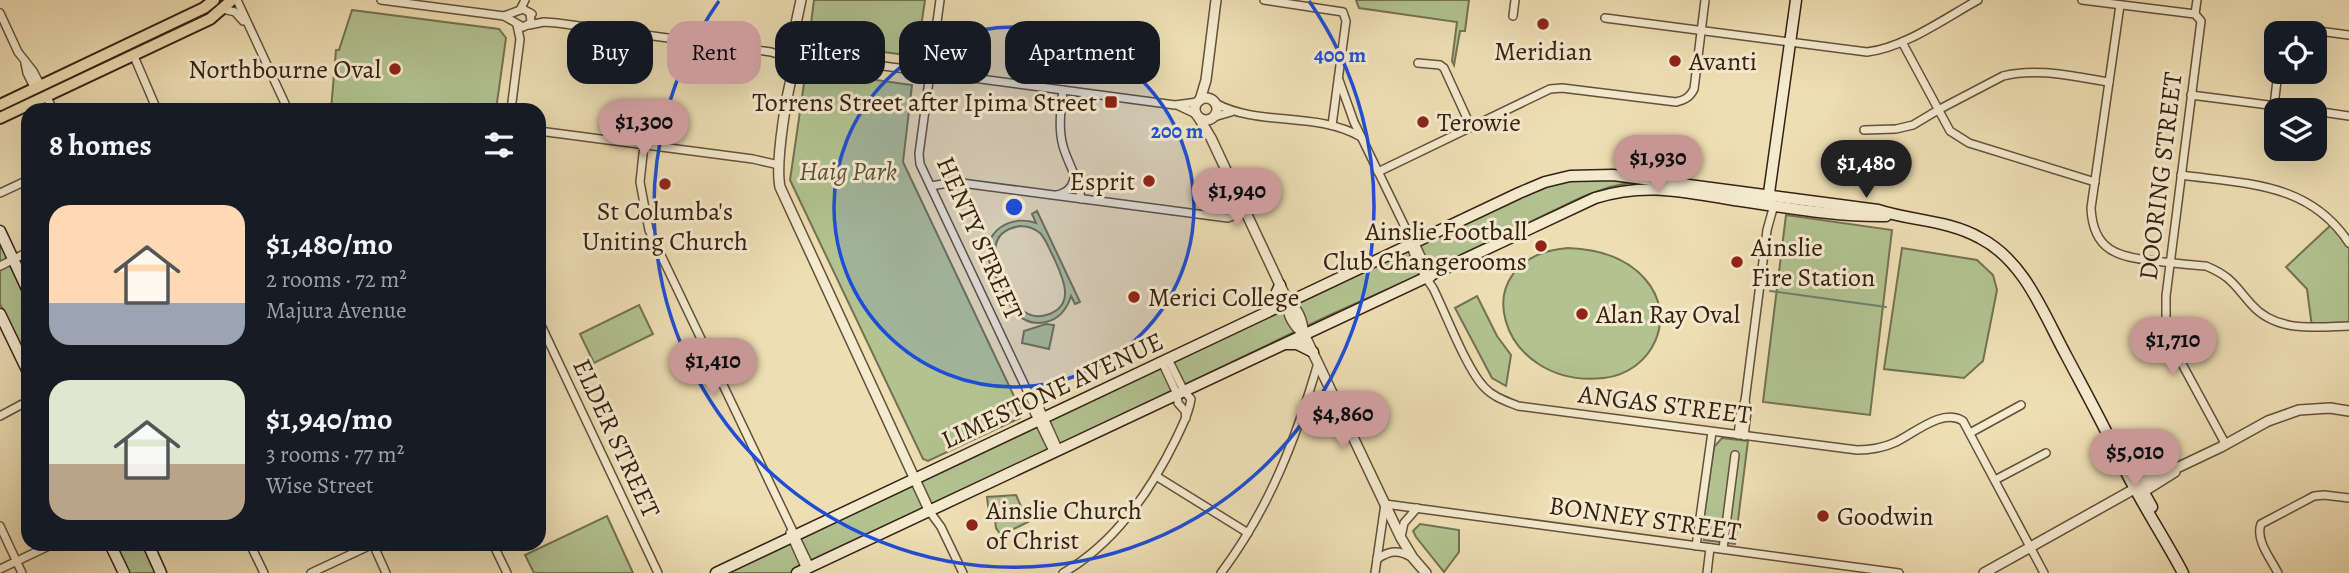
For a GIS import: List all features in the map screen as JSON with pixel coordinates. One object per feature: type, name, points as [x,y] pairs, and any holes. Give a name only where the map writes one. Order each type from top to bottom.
[{"type":"main road","points":[[49,103],[214,0]]},
{"type":"main road","points":[[0,105],[38,87],[210,19],[235,0]]},
{"type":"main road","points":[[1771,200],[1772,169],[1796,0]]},
{"type":"main road","points":[[38,87],[45,103]]},
{"type":"main road","points":[[1771,200],[1781,108]]},
{"type":"main road","points":[[0,118],[21,112]]},
{"type":"main road","points":[[1742,191],[1761,186],[1772,169]]},
{"type":"main road","name":"LIMESTONE AVENUE","points":[[716,573],[1545,182],[1570,176],[1613,175],[1742,191],[1771,200]]},
{"type":"main road","points":[[804,570],[1576,206],[1619,190],[1663,189],[1895,215],[1948,224],[1981,238],[2004,255],[2029,286],[2183,573]]},
{"type":"main road","points":[[0,231],[21,276]]},
{"type":"main road","points":[[1269,311],[1280,285]]},
{"type":"main road","points":[[0,314],[21,358]]},
{"type":"main road","points":[[1283,344],[1297,344],[1313,352]]},
{"type":"main road","points":[[2116,448],[2140,474],[2158,476]]},
{"type":"main road","points":[[2130,464],[2140,490]]},
{"type":"main road","points":[[113,551],[124,573]]},
{"type":"main road","points":[[151,551],[162,573]]},
{"type":"street","points":[[235,0],[285,103]]},
{"type":"street","points":[[381,0],[504,16],[523,27],[544,22],[775,52]]},
{"type":"street","points":[[520,39],[514,15],[526,0]]},
{"type":"street","points":[[511,103],[520,39],[531,20],[526,0]]},
{"type":"street","points":[[798,21],[801,0]]},
{"type":"street","name":"HENTY STREET","points":[[937,21],[940,0]]},
{"type":"street","points":[[1216,0],[1206,80],[1195,107],[1197,116],[1288,302],[1295,307],[1303,323],[1304,334],[1401,538],[1426,573]]},
{"type":"street","points":[[1264,0],[1343,12],[1346,21],[1332,125]]},
{"type":"street","points":[[1513,16],[1515,0]]},
{"type":"street","points":[[1378,172],[1556,88],[1676,102],[1684,100],[1690,96],[1693,89],[1705,0]]},
{"type":"street","points":[[1605,18],[1858,52],[1885,49],[1978,0]]},
{"type":"street","points":[[2082,0],[2195,14],[2197,0]]},
{"type":"street","points":[[2120,5],[2091,208],[2095,231],[2108,249],[2132,258],[2206,267],[2216,271],[2236,284],[2259,312],[2280,324],[2295,327],[2349,326]]},
{"type":"street","points":[[223,9],[235,12],[248,27]]},
{"type":"street","points":[[504,16],[518,11],[529,12],[544,22]]},
{"type":"street","points":[[0,13],[18,52],[25,59],[27,73],[38,87]]},
{"type":"street","name":"DOORING STREET","points":[[2195,14],[2201,20],[2166,311],[2175,351],[2226,445]]},
{"type":"street","points":[[2327,32],[2349,35]]},
{"type":"street","points":[[1902,41],[1937,110],[1950,131],[1961,140],[2095,182]]},
{"type":"street","points":[[130,52],[154,103]]},
{"type":"street","points":[[1418,63],[1440,65],[1444,68],[1471,127]]},
{"type":"street","points":[[1864,130],[1905,128],[2003,76],[2020,72],[2109,82]]},
{"type":"street","points":[[991,80],[1175,105],[1213,101],[1231,112],[1332,125],[1362,137]]},
{"type":"street","points":[[1206,80],[1217,108],[1210,138]]},
{"type":"street","name":"ANGAS STREET","points":[[1339,80],[1349,111],[1472,370],[1484,387],[1500,399],[1518,406],[1868,450],[1895,442],[1943,417],[1950,416],[1963,421],[1970,433]]},
{"type":"street","points":[[790,84],[779,162],[779,182],[787,205],[963,573]]},
{"type":"street","name":"HENTY STREET","points":[[928,84],[920,164],[1033,404],[1040,409],[1041,419],[1056,452]]},
{"type":"street","points":[[1063,90],[1061,135],[1081,199]]},
{"type":"street","points":[[2191,95],[2264,105]]},
{"type":"street","points":[[1175,105],[1207,120],[1231,112]]},
{"type":"street","points":[[2327,113],[2349,116]]},
{"type":"street","points":[[546,132],[779,162]]},
{"type":"street","points":[[644,145],[640,182],[649,230],[787,522],[804,570]]},
{"type":"street","points":[[1055,195],[1070,189],[1075,174]]},
{"type":"street","points":[[2181,175],[2290,193],[2307,201],[2333,223],[2349,243]]},
{"type":"street","points":[[931,186],[954,182],[1228,218],[1245,211]]},
{"type":"street","points":[[0,193],[21,183]]},
{"type":"street","points":[[1741,435],[1741,410],[1745,401],[1771,200]]},
{"type":"street","points":[[0,266],[21,255]]},
{"type":"street","name":"ELDER STREET","points":[[546,336],[658,573]]},
{"type":"street","points":[[1165,360],[1180,393],[1178,403],[1185,411],[1186,419]]},
{"type":"street","points":[[1221,573],[1248,533],[1286,460],[1308,402],[1318,363]]},
{"type":"street","points":[[1063,573],[1079,564],[1102,544],[1126,518],[1156,476],[1186,419],[1191,399],[1180,393]]},
{"type":"street","points":[[1308,402],[1316,399],[1337,404]]},
{"type":"street","points":[[2021,405],[1970,433],[2044,573]]},
{"type":"street","points":[[0,416],[21,406]]},
{"type":"street","points":[[1984,573],[2102,509],[2109,509],[2158,476],[2226,445],[2268,421],[2299,410],[2330,408],[2349,411]]},
{"type":"street","points":[[1696,546],[1712,432]]},
{"type":"street","points":[[1995,480],[2046,453]]},
{"type":"street","points":[[1723,549],[1735,455]]},
{"type":"street","points":[[2140,490],[2169,477],[2182,466]]},
{"type":"street","points":[[1156,476],[1248,533]]},
{"type":"street","points":[[2278,573],[2260,538],[2258,532],[2261,524],[2314,496],[2349,498]]},
{"type":"street","points":[[1375,573],[1385,504]]},
{"type":"street","name":"BONNEY STREET","points":[[1385,504],[1899,573]]},
{"type":"street","points":[[1401,538],[1404,523],[1417,508]]},
{"type":"street","points":[[0,526],[22,573]]},
{"type":"street","points":[[1707,573],[1710,548]]},
{"type":"street","points":[[0,569],[38,551]]},
{"type":"street","points":[[253,551],[264,573]]},
{"type":"street","points":[[311,573],[358,551]]},
{"type":"street","points":[[376,551],[386,573]]},
{"type":"street","points":[[496,551],[507,573]]},
{"type":"street","points":[[1377,559],[1394,551],[1403,552],[1413,558]]},
{"type":"green space","points":[[814,0],[925,0],[922,21],[899,21],[899,54],[885,52],[885,21],[811,21]]},
{"type":"green space","points":[[1356,0],[1469,0],[1465,31],[1460,31],[1454,65],[1452,61],[1457,22],[1359,8]]},
{"type":"green space","points":[[352,10],[499,29],[506,38],[497,103],[332,103],[336,50],[339,50]]},
{"type":"green space","name":"Haig Park","points":[[885,81],[912,85],[903,162],[1022,413],[1020,418],[928,461],[923,459],[790,180],[804,84],[885,84]]},
{"type":"green space","points":[[1607,177],[1633,182],[1582,197],[791,573],[726,573],[1540,187],[1570,178]]},
{"type":"green space","points":[[1037,211],[1080,302],[1075,304],[1071,296],[1059,316],[1051,321],[1036,323],[1015,312],[989,263],[988,256],[991,238],[996,231],[1019,221],[1036,223],[1032,214]],"holes":[[[1020,226],[1038,231],[1042,235],[1063,281],[1065,298],[1062,305],[1046,315],[1030,315],[1024,312],[1014,301],[1000,272],[996,255],[997,240],[1009,229]]]},
{"type":"green space","points":[[1786,215],[1892,230],[1870,415],[1763,402]]},
{"type":"green space","points":[[2333,223],[2349,243],[2349,326],[2312,327],[2307,289],[2286,267]]},
{"type":"green space","points":[[0,239],[21,283],[21,348],[0,304]]},
{"type":"green space","name":"Alan Ray Oval","points":[[1568,248],[1600,252],[1619,259],[1637,271],[1655,294],[1660,310],[1660,326],[1655,341],[1635,366],[1621,374],[1604,378],[1568,376],[1538,364],[1518,345],[1506,321],[1504,296],[1513,274],[1534,257]]},
{"type":"green space","points":[[1902,248],[1977,260],[1993,275],[1997,290],[1983,361],[1964,378],[1884,369]]},
{"type":"green space","points":[[1477,296],[1497,336],[1511,355],[1506,386],[1492,378],[1455,308]]},
{"type":"green space","points":[[639,305],[653,334],[594,363],[580,334]]},
{"type":"green space","points":[[1046,324],[1054,325],[1049,349],[1022,343],[1024,331]]},
{"type":"green space","points":[[1722,438],[1748,441],[1735,544],[1704,540],[1702,530],[1714,447]]},
{"type":"green space","points":[[1016,495],[1028,522],[1001,535],[996,528],[994,513],[989,514],[987,497]]},
{"type":"green space","points":[[607,516],[633,573],[534,573],[525,555],[533,551],[546,551],[546,545]]},
{"type":"green space","points":[[1420,524],[1459,530],[1459,552],[1444,572],[1413,531]]},
{"type":"green space","points":[[116,551],[148,551],[158,573],[127,573]]},
{"type":"waterway","points":[[1770,291],[1886,307]]},
{"type":"place","name":"Meridian","points":[[1543,24]]},
{"type":"place","name":"Avanti","points":[[1675,61]]},
{"type":"place","name":"Northbourne Oval","points":[[395,69]]},
{"type":"place","name":"Torrens Street after Ipima Street","points":[[1111,102]]},
{"type":"place","name":"Terowie","points":[[1423,122]]},
{"type":"place","name":"Esprit","points":[[1149,181]]},
{"type":"place","name":"St Columba's Uniting Church","points":[[665,184]]},
{"type":"place","name":"Ainslie Football Club Changerooms","points":[[1541,246]]},
{"type":"place","name":"Ainslie Fire Station","points":[[1737,262]]},
{"type":"place","name":"Merici College","points":[[1134,297]]},
{"type":"place","name":"Alan Ray Oval","points":[[1582,314]]},
{"type":"place","name":"Goodwin","points":[[1823,516]]},
{"type":"place","name":"Ainslie Church of Christ","points":[[972,525]]}]
